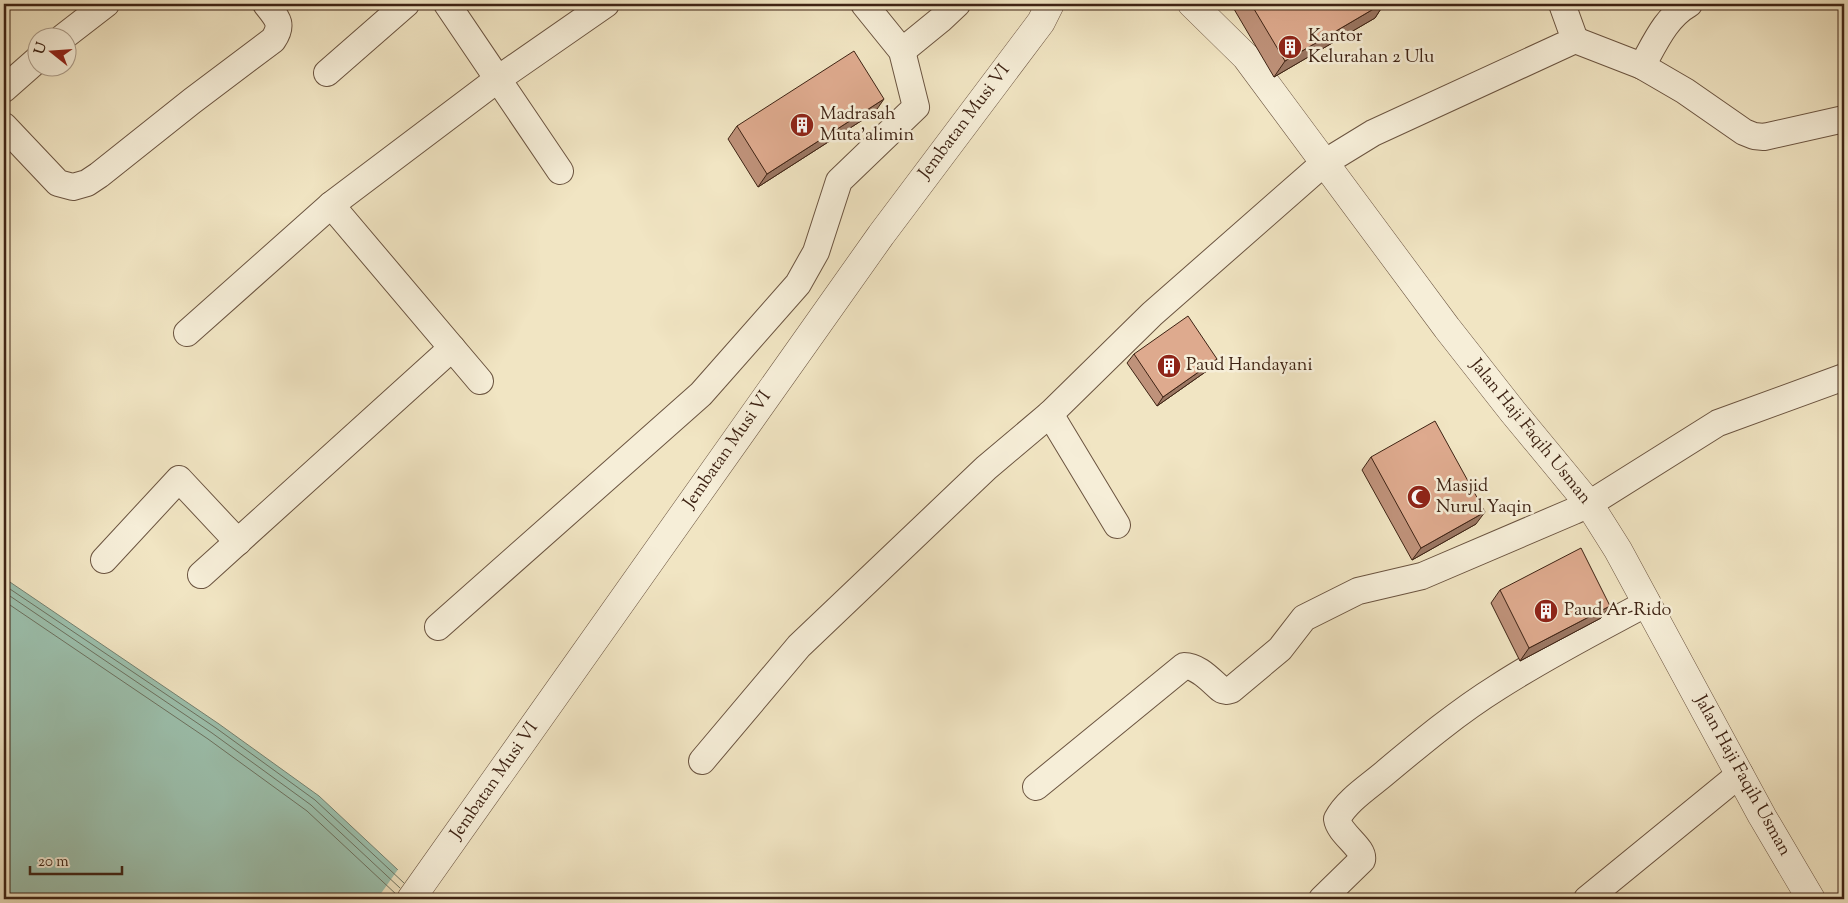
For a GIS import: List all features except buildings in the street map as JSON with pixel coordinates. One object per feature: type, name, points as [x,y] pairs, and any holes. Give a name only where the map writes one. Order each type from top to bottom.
[{"type":"street","points":[[75,28],[106,4]]},
{"type":"street","points":[[4,126],[58,183],[73,187],[86,183],[99,176],[273,40],[279,32],[279,24],[266,4]]},
{"type":"street","points":[[327,73],[406,4]]},
{"type":"street","points":[[446,4],[560,171]]},
{"type":"street","points":[[187,333],[331,204],[498,79],[606,4]]},
{"type":"street","points":[[438,628],[701,394],[798,284],[816,252],[839,181],[916,107],[902,51],[864,4]]},
{"type":"street","points":[[902,51],[957,4]]},
{"type":"street","name":"Jalan Haji Faqih Usman","points":[[1192,4],[1246,57],[1453,336],[1589,504],[1618,550],[1762,816],[1811,899]]},
{"type":"street","points":[[1562,4],[1575,40]]},
{"type":"street","points":[[1642,66],[1669,19],[1680,8],[1689,4]]},
{"type":"street","name":"Jembatan Musi VI","points":[[411,899],[880,235],[1045,13]]},
{"type":"street","points":[[702,761],[799,646],[986,468],[1050,414],[1152,314],[1324,163],[1373,133],[1575,40],[1642,66],[1685,91],[1744,132],[1754,136],[1764,137],[1844,120]]},
{"type":"street","points":[[4,89],[28,68]]},
{"type":"street","points":[[331,204],[480,381]]},
{"type":"street","points":[[201,575],[452,348]]},
{"type":"street","points":[[1036,787],[1184,666],[1190,666],[1202,673],[1222,690],[1227,692],[1232,690],[1280,649],[1300,622],[1313,614],[1358,591],[1422,576],[1589,504],[1718,423],[1844,377]]},
{"type":"street","points":[[1050,414],[1117,525]]},
{"type":"street","points":[[104,560],[179,479],[238,542]]},
{"type":"street","points":[[1322,899],[1362,860],[1362,854],[1339,827],[1337,819],[1356,798],[1444,724],[1497,687],[1647,603]]},
{"type":"street","points":[[1587,899],[1740,774]]},
{"type":"water","points":[[4,578],[219,724],[319,796],[429,899],[4,899]]},
{"type":"pier","points":[[399,868],[431,897],[431,899],[377,899]]},
{"type":"place","name":"Kantor Kelurahan 2 Ulu","points":[[1290,47]]},
{"type":"place","name":"Madrasah Muta'alimin","points":[[802,125]]},
{"type":"place","name":"Paud Handayani","points":[[1169,366]]},
{"type":"place","name":"Masjid Nurul Yaqin","points":[[1419,497]]},
{"type":"place","name":"Paud Ar-Rido","points":[[1546,611]]}]
